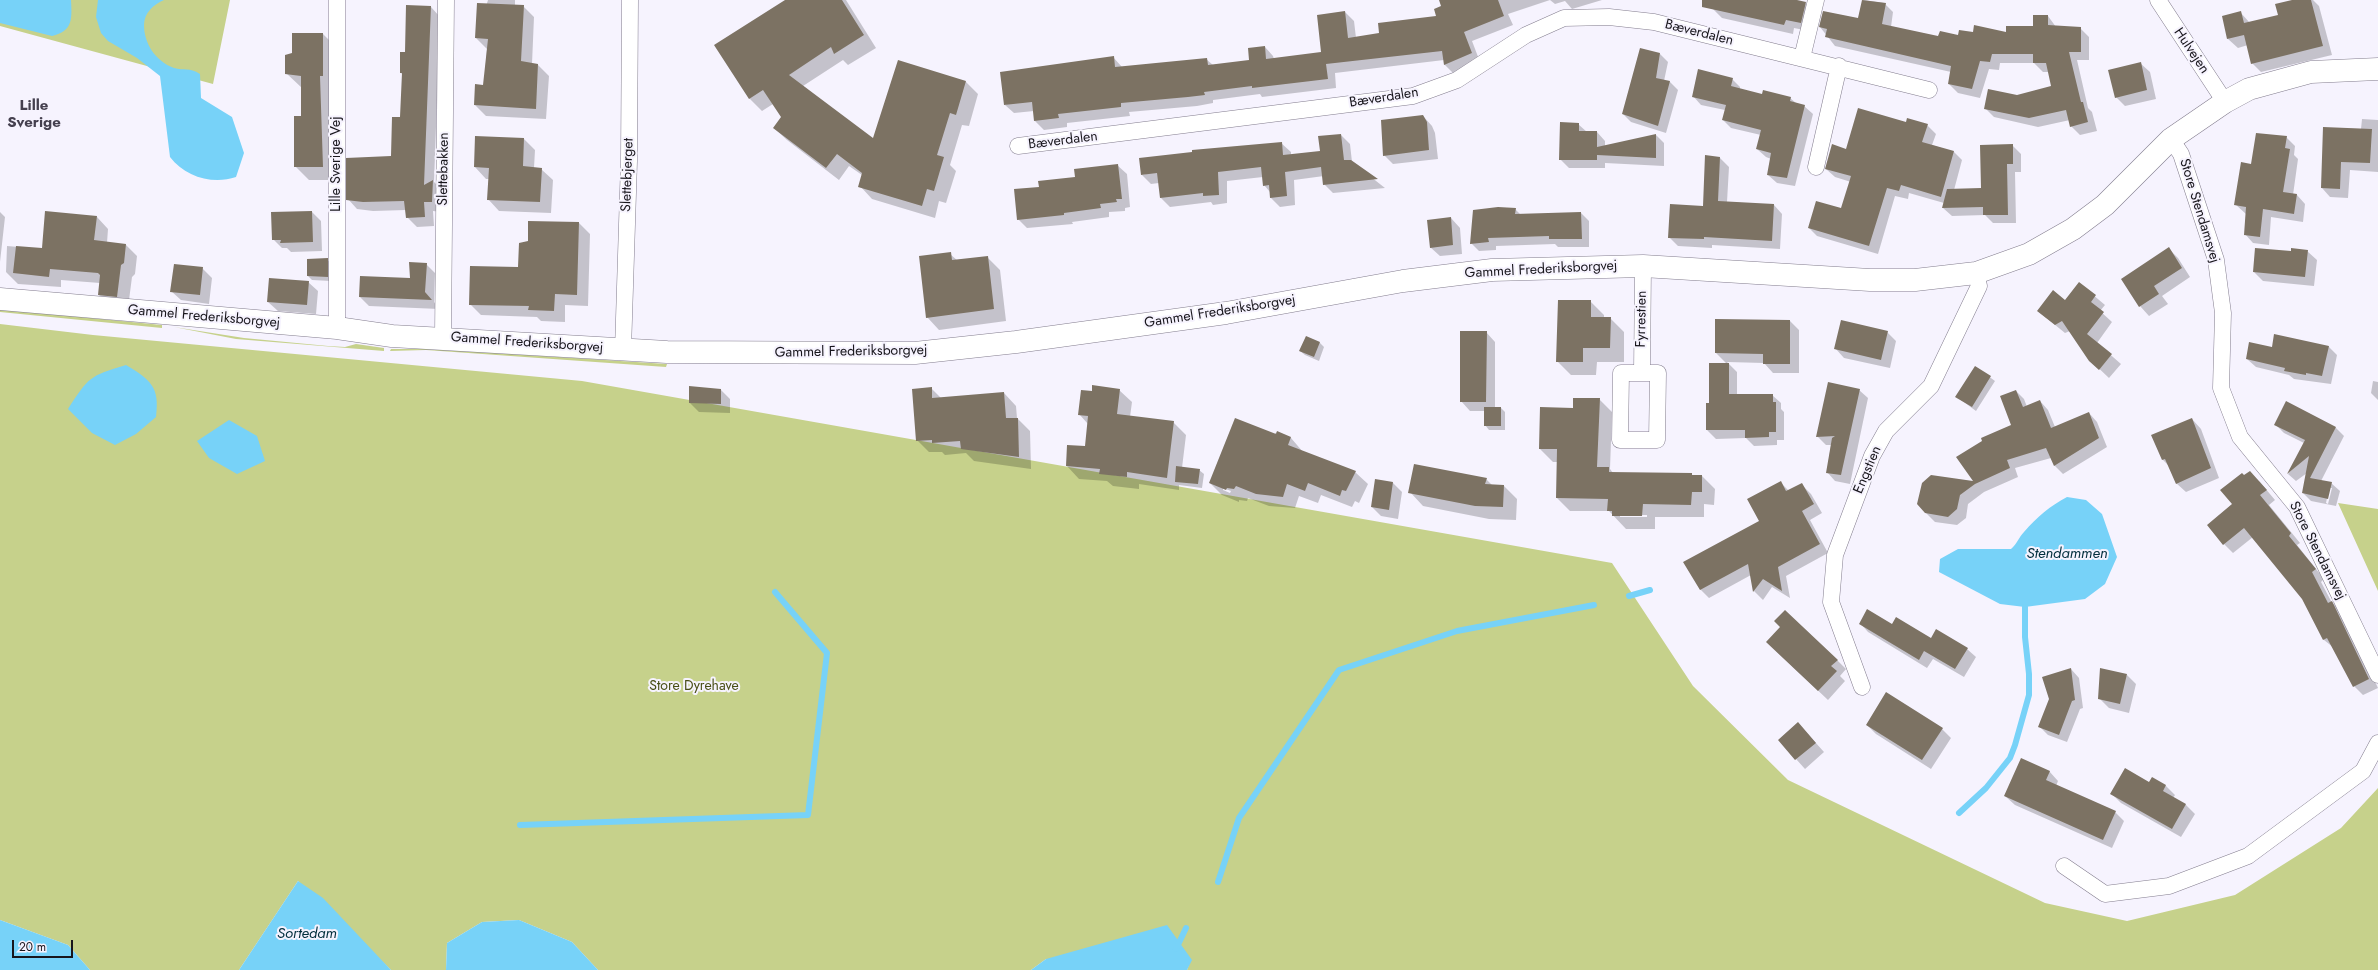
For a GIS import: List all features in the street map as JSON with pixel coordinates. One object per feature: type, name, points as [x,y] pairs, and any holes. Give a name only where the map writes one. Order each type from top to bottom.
[{"type":"street","name":"Lille Sverige Vej","points":[[337,0],[337,328]]},
{"type":"street","name":"Slettebakken","points":[[443,337],[446,0]]},
{"type":"street","name":"Slettebjerget","points":[[623,350],[629,161],[630,0]]},
{"type":"street","points":[[1802,58],[1816,0]]},
{"type":"street","name":"Hulvejen","points":[[2158,0],[2225,102]]},
{"type":"street","name":"Bæverdalen","points":[[1018,146],[1413,96],[1457,80],[1526,35],[1564,18],[1609,17],[1654,22],[1839,66],[1929,90]]},
{"type":"street","points":[[1816,167],[1839,66]]},
{"type":"street","name":"Gammel Frederiksborgvej","points":[[0,299],[337,328],[392,336],[443,337],[623,350],[672,352],[915,353],[1016,342],[1226,313],[1403,281],[1492,270],[1643,266],[1870,280],[1915,280],[1976,273],[2029,254],[2073,229],[2105,205],[2171,139],[2225,102],[2250,89],[2311,72],[2378,69]]},
{"type":"street","name":"Store Stendamsvej","points":[[2171,139],[2181,154],[2216,260],[2223,313],[2221,388],[2240,438],[2297,507],[2378,675]]},
{"type":"street","name":"Fyrrestien","points":[[1642,373],[1643,266]]},
{"type":"street","name":"Engstien","points":[[1862,687],[1831,602],[1835,556],[1872,456],[1886,431],[1931,386],[1979,286],[1976,273]]},
{"type":"street","points":[[1621,373],[1642,373],[1658,373],[1656,440],[1620,440],[1621,373]]},
{"type":"street","points":[[2064,866],[2105,894],[2169,886],[2248,856],[2363,771],[2378,743]]},
{"type":"green space","points":[[0,0],[230,0],[213,84],[0,26]]},
{"type":"green space","points":[[0,309],[162,325],[162,328],[0,312]]},
{"type":"green space","name":"Store Dyrehave","points":[[0,324],[93,335],[582,381],[1612,563],[1693,686],[1788,780],[2045,903],[2127,921],[2235,895],[2341,828],[2378,788],[2378,970],[1187,970],[1191,959],[1046,959],[1031,970],[598,970],[572,942],[519,920],[482,922],[447,943],[446,970],[391,970],[298,881],[239,970],[90,970],[68,945],[0,920]]},
{"type":"green space","points":[[174,327],[244,338],[328,346],[345,347],[356,344],[384,348],[384,351],[236,339]]},
{"type":"green space","points":[[391,349],[434,349],[667,364],[666,367],[426,350],[390,351]]},
{"type":"green space","points":[[2338,503],[2378,509],[2378,591]]},
{"type":"water","points":[[0,0],[71,0],[70,23],[64,31],[52,36],[0,23]]},
{"type":"water","points":[[98,0],[164,0],[153,7],[144,21],[148,45],[156,56],[167,65],[178,69],[190,70],[200,74],[201,98],[232,117],[244,153],[236,177],[218,180],[200,178],[183,170],[170,157],[160,76],[137,58],[108,41],[101,33],[96,17]]},
{"type":"water","points":[[126,365],[142,375],[152,385],[157,398],[156,417],[136,434],[115,445],[92,433],[68,409],[81,390],[91,379],[104,372]]},
{"type":"water","points":[[229,420],[257,436],[265,461],[237,474],[209,458],[197,441]]},
{"type":"water","name":"Stendammen","points":[[2067,497],[2086,500],[2102,514],[2117,557],[2105,584],[2085,599],[2025,607],[2000,604],[1939,572],[1940,559],[1958,549],[2011,549],[2022,534],[2039,517],[2049,508]]},
{"type":"water","name":"Sortedam","points":[[298,881],[323,898],[391,970],[239,970]]},
{"type":"water","points":[[0,920],[68,945],[90,970],[0,970]]},
{"type":"water","points":[[519,920],[572,942],[598,970],[446,970],[447,943],[482,922]]},
{"type":"water","points":[[1167,925],[1192,960],[1187,970],[1031,970],[1046,959]]},
{"type":"building","points":[[785,0],[842,0],[864,35],[834,54],[831,47],[789,75],[873,138],[898,60],[966,81],[956,115],[950,113],[937,155],[944,157],[934,191],[927,189],[922,206],[858,187],[862,173],[837,154],[826,168],[773,128],[781,117],[763,90],[749,99],[714,45]]},
{"type":"building","points":[[1439,0],[1498,0],[1504,16],[1464,32],[1472,53],[1444,65],[1442,51],[1326,64],[1328,79],[1252,88],[1252,86],[1204,92],[1205,95],[1121,103],[1121,107],[1058,114],[1059,118],[1034,121],[1032,102],[1004,105],[1000,72],[1114,56],[1115,67],[1207,58],[1208,65],[1249,60],[1248,48],[1265,46],[1266,59],[1321,52],[1317,15],[1345,11],[1348,38],[1379,33],[1378,23],[1436,16],[1434,9],[1441,6]]},
{"type":"building","points":[[1702,0],[1797,0],[1806,2],[1801,23],[1786,20],[1784,25],[1702,7]]},
{"type":"building","points":[[1862,0],[1886,3],[1882,24],[1938,36],[1940,31],[1958,35],[1959,30],[1973,32],[1974,25],[2006,32],[2006,26],[2033,26],[2033,15],[2048,15],[2048,25],[2081,27],[2081,52],[2069,52],[2081,102],[2083,102],[2088,122],[2070,127],[2066,110],[2029,118],[1984,109],[1988,89],[2017,95],[2051,86],[2046,63],[2033,63],[2033,54],[1992,54],[1990,62],[1980,61],[1972,89],[1948,84],[1951,66],[1825,37],[1827,29],[1819,27],[1823,11],[1858,18]]},
{"type":"building","points":[[2292,0],[2311,0],[2323,46],[2251,64],[2244,35],[2227,39],[2222,16],[2241,11],[2244,23],[2278,15],[2275,4]]},
{"type":"building","points":[[477,3],[524,5],[521,61],[538,64],[536,109],[474,105],[475,84],[483,85],[488,39],[475,38]]},
{"type":"building","points":[[406,5],[431,6],[424,185],[433,180],[432,202],[424,202],[425,217],[406,218],[404,201],[363,202],[346,200],[346,158],[391,156],[392,117],[400,117],[402,73],[400,73],[400,52],[405,52]]},
{"type":"building","points":[[292,33],[323,33],[323,76],[320,76],[323,167],[294,167],[294,116],[301,116],[301,76],[285,74],[285,55],[292,53]]},
{"type":"building","points":[[1640,48],[1660,53],[1656,78],[1670,81],[1658,126],[1622,114]]},
{"type":"building","points":[[2141,62],[2147,90],[2115,98],[2108,70]]},
{"type":"building","points":[[1698,69],[1733,78],[1731,86],[1762,94],[1763,90],[1791,97],[1790,101],[1805,105],[1787,178],[1767,175],[1771,153],[1756,149],[1761,130],[1722,120],[1726,105],[1692,97]]},
{"type":"building","points":[[1858,108],[1906,122],[1907,118],[1928,124],[1922,142],[1954,151],[1941,197],[1901,185],[1899,191],[1887,188],[1869,246],[1808,228],[1816,201],[1841,208],[1851,176],[1825,169],[1832,144],[1846,149]]},
{"type":"building","points":[[1423,115],[1427,122],[1429,150],[1383,156],[1381,120]]},
{"type":"building","points":[[1560,122],[1579,123],[1579,131],[1597,131],[1597,147],[1656,134],[1656,158],[1597,155],[1597,160],[1559,160]]},
{"type":"building","points":[[2323,127],[2372,129],[2370,163],[2341,162],[2340,189],[2321,188]]},
{"type":"building","points":[[2256,133],[2287,136],[2285,148],[2290,149],[2283,192],[2297,194],[2294,214],[2263,209],[2260,237],[2244,235],[2246,207],[2234,205],[2241,162],[2251,164]]},
{"type":"building","points":[[1341,134],[1344,160],[1351,160],[1378,179],[1323,185],[1321,167],[1285,172],[1287,196],[1270,198],[1269,185],[1263,186],[1261,167],[1218,172],[1219,195],[1203,196],[1203,193],[1160,198],[1157,173],[1141,175],[1139,158],[1192,152],[1192,150],[1282,142],[1283,155],[1320,151],[1318,136]]},
{"type":"building","points":[[475,136],[524,138],[523,166],[542,168],[540,202],[487,200],[489,168],[474,167]]},
{"type":"building","points":[[2013,144],[2013,164],[2007,164],[2008,215],[1983,215],[1983,207],[1942,208],[1947,189],[1981,188],[1980,145]]},
{"type":"building","points":[[1705,155],[1720,157],[1718,201],[1774,204],[1772,241],[1704,237],[1704,239],[1668,238],[1670,204],[1703,206]]},
{"type":"building","points":[[1118,164],[1122,199],[1116,199],[1117,202],[1100,204],[1101,208],[1064,213],[1064,215],[1017,220],[1014,189],[1039,187],[1038,181],[1075,177],[1074,169]]},
{"type":"building","points":[[1498,207],[1516,208],[1515,214],[1581,212],[1582,239],[1549,239],[1549,236],[1488,238],[1489,242],[1470,244],[1473,210]]},
{"type":"building","points":[[45,211],[97,216],[94,240],[126,244],[124,263],[121,265],[117,297],[98,295],[100,275],[98,273],[50,269],[49,277],[13,273],[16,246],[42,248]]},
{"type":"building","points":[[312,211],[313,242],[280,243],[281,240],[272,240],[271,212]]},
{"type":"building","points":[[1451,217],[1453,245],[1430,248],[1427,220]]},
{"type":"building","points":[[528,221],[579,222],[577,295],[555,294],[554,311],[528,310],[529,306],[469,305],[470,266],[518,267],[519,243],[528,241]]},
{"type":"building","points":[[2169,247],[2182,268],[2154,286],[2159,294],[2139,307],[2121,279]]},
{"type":"building","points":[[2255,248],[2291,251],[2291,248],[2308,250],[2305,277],[2253,272]]},
{"type":"building","points":[[951,252],[952,260],[988,256],[994,309],[926,318],[919,256]]},
{"type":"building","points":[[328,258],[328,277],[307,276],[307,259]]},
{"type":"building","points":[[409,262],[427,263],[425,292],[432,300],[359,297],[360,276],[410,278]]},
{"type":"building","points":[[174,264],[203,267],[200,295],[170,292]]},
{"type":"building","points":[[269,278],[309,281],[307,305],[267,302]]},
{"type":"building","points":[[2079,282],[2096,295],[2091,302],[2104,312],[2087,334],[2112,354],[2099,370],[2089,361],[2062,321],[2055,325],[2037,311],[2053,290],[2065,300]]},
{"type":"building","points":[[1558,300],[1591,300],[1591,317],[1611,317],[1610,348],[1583,348],[1583,362],[1556,362]]},
{"type":"building","points":[[1715,319],[1790,320],[1790,364],[1763,364],[1763,354],[1715,353]]},
{"type":"building","points":[[1841,320],[1888,331],[1881,360],[1834,349]]},
{"type":"building","points":[[1460,331],[1487,331],[1486,402],[1460,402]]},
{"type":"building","points":[[2274,334],[2329,346],[2322,376],[2284,371],[2285,368],[2246,359],[2249,342],[2272,347]]},
{"type":"building","points":[[1306,336],[1320,342],[1314,357],[1299,351]]},
{"type":"building","points":[[1709,363],[1729,363],[1729,394],[1773,394],[1773,402],[1776,402],[1776,432],[1769,432],[1769,437],[1745,438],[1745,430],[1706,430],[1706,403],[1709,403]]},
{"type":"building","points":[[1975,366],[1991,376],[1972,407],[1955,397]]},
{"type":"building","points":[[1828,382],[1860,389],[1841,475],[1826,473],[1832,438],[1835,436],[1816,437]]},
{"type":"building","points":[[1092,385],[1120,389],[1117,414],[1174,421],[1167,478],[1127,472],[1127,477],[1099,474],[1100,469],[1066,466],[1067,445],[1085,446],[1088,416],[1078,415],[1081,390],[1092,391]]},
{"type":"building","points":[[689,386],[721,389],[721,404],[689,403]]},
{"type":"building","points":[[932,387],[932,398],[1004,392],[1006,418],[1018,418],[1019,457],[961,449],[960,441],[932,443],[932,440],[916,441],[912,389]]},
{"type":"building","points":[[2016,390],[2023,407],[2040,400],[2051,428],[2089,412],[2099,438],[2054,466],[2046,448],[2007,460],[2010,468],[1975,484],[1960,495],[1957,509],[1948,517],[1925,513],[1917,504],[1922,483],[1931,475],[1973,481],[1956,457],[1982,441],[1981,438],[2011,425],[2000,396]]},
{"type":"building","points":[[1573,398],[1600,398],[1597,467],[1609,467],[1609,472],[1692,473],[1692,475],[1702,475],[1702,492],[1692,492],[1691,505],[1643,504],[1642,516],[1612,516],[1612,511],[1607,511],[1608,499],[1556,498],[1557,449],[1539,449],[1540,407],[1573,408]]},
{"type":"building","points":[[2286,401],[2336,427],[2310,478],[2332,482],[2328,499],[2302,493],[2309,456],[2287,474],[2305,440],[2274,425]]},
{"type":"building","points":[[1484,407],[1501,407],[1501,426],[1484,426]]},
{"type":"building","points":[[1235,418],[1276,434],[1277,431],[1291,437],[1288,445],[1356,471],[1346,491],[1342,490],[1340,496],[1308,483],[1305,491],[1287,484],[1283,497],[1256,494],[1236,486],[1234,489],[1227,488],[1226,490],[1209,483]]},
{"type":"building","points":[[2192,418],[2211,468],[2176,484],[2165,459],[2162,460],[2151,435]]},
{"type":"building","points":[[1414,464],[1487,478],[1485,484],[1504,485],[1503,507],[1475,506],[1408,493]]},
{"type":"building","points":[[1176,466],[1200,469],[1198,484],[1175,482]]},
{"type":"building","points":[[2250,471],[2267,490],[2260,495],[2291,533],[2289,536],[2316,569],[2312,572],[2328,603],[2332,601],[2369,679],[2353,687],[2327,638],[2323,640],[2302,599],[2244,528],[2223,545],[2207,525],[2232,504],[2220,490],[2242,473],[2244,475]]},
{"type":"building","points":[[1375,479],[1393,482],[1389,510],[1371,507]]},
{"type":"building","points":[[1781,481],[1786,491],[1802,483],[1814,504],[1802,511],[1820,544],[1778,567],[1782,591],[1763,579],[1753,592],[1748,564],[1700,590],[1683,562],[1759,521],[1747,499]]},
{"type":"building","points":[[1867,609],[1892,624],[1896,617],[1931,638],[1936,629],[1968,648],[1955,669],[1924,651],[1919,660],[1859,624]]},
{"type":"building","points":[[1785,610],[1838,660],[1831,666],[1837,671],[1818,691],[1766,642],[1780,627],[1774,621]]},
{"type":"building","points":[[2071,668],[2075,700],[2072,701],[2059,735],[2038,727],[2049,699],[2042,677]]},
{"type":"building","points":[[2100,668],[2127,674],[2120,704],[2098,699]]},
{"type":"building","points":[[1886,692],[1943,728],[1922,760],[1866,725]]},
{"type":"building","points":[[1798,722],[1816,743],[1795,760],[1778,740]]},
{"type":"building","points":[[2021,758],[2050,771],[2046,780],[2116,811],[2103,840],[2004,796]]},
{"type":"building","points":[[2125,768],[2149,782],[2152,777],[2166,785],[2163,791],[2186,804],[2172,829],[2110,794]]},
{"type":"waterway","points":[[1629,596],[1650,590]]},
{"type":"waterway","points":[[520,825],[808,815],[827,653],[775,592]]},
{"type":"waterway","points":[[1218,882],[1239,818],[1339,670],[1457,631],[1594,605]]},
{"type":"waterway","points":[[1959,813],[1986,788],[2010,758],[2015,745],[2029,695],[2029,674],[2025,637],[2025,607]]},
{"type":"waterway","points":[[1176,949],[1186,928]]},
{"type":"district","name":"Lille Sverige","points":[[34,114]]}]
